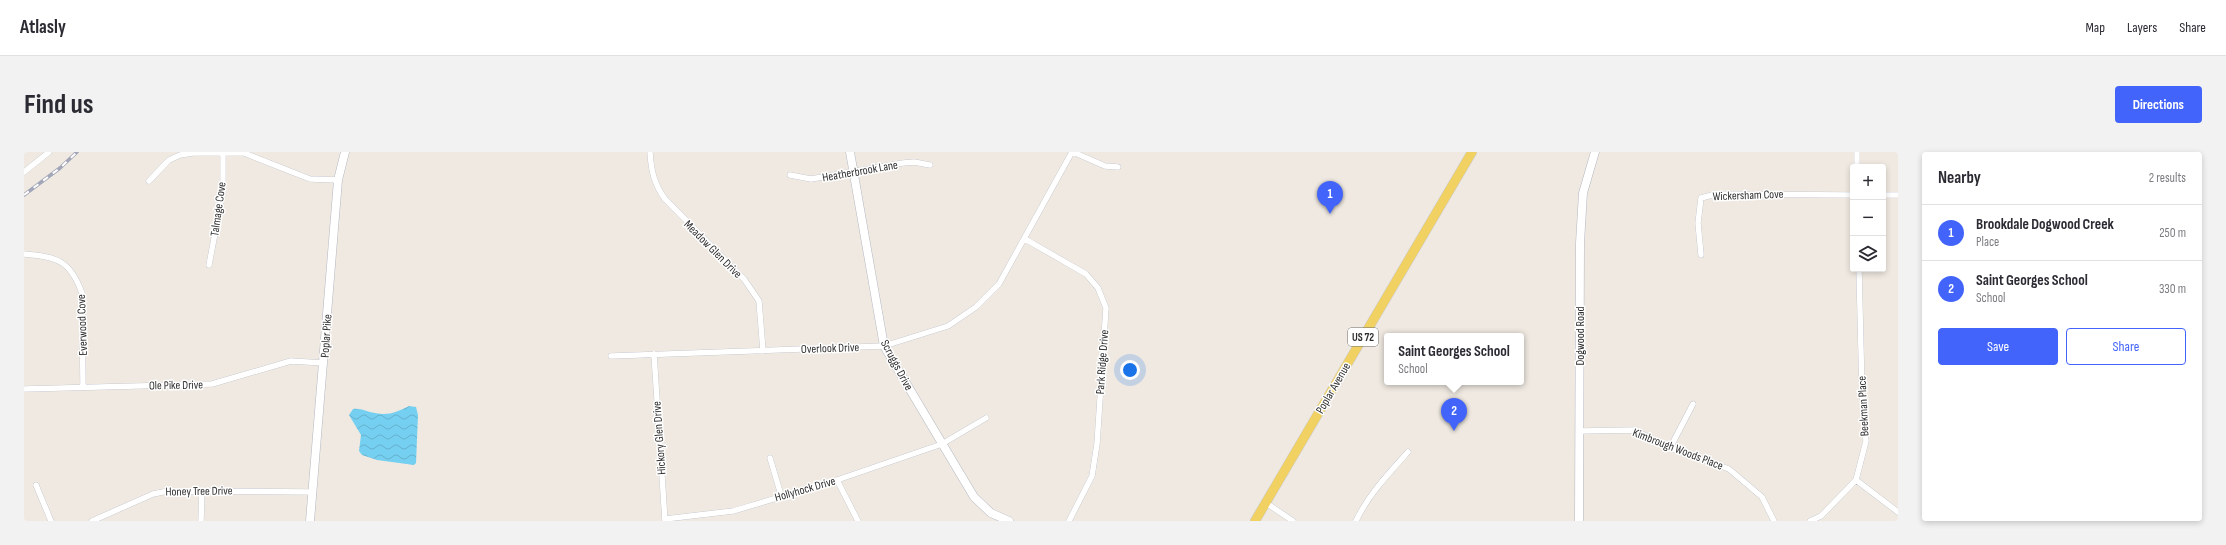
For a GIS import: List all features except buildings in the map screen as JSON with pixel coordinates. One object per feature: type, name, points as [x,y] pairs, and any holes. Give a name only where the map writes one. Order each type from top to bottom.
[{"type":"main road","name":"Poplar Avenue","points":[[1255,521],[1472,152]]},
{"type":"street","points":[[24,172],[49,152]]},
{"type":"street","points":[[149,181],[169,160],[180,155],[193,152],[244,153],[310,179],[338,180]]},
{"type":"street","name":"Talmage Cove","points":[[209,265],[223,191],[223,152]]},
{"type":"street","name":"Poplar Pike","points":[[310,521],[338,180],[345,152]]},
{"type":"street","name":"Meadow Glen Drive","points":[[650,152],[653,176],[657,188],[665,200],[744,279],[759,301],[763,350]]},
{"type":"street","name":"Scruggs Drive","points":[[850,152],[884,346],[974,497],[991,514],[1009,521]]},
{"type":"street","points":[[1072,152],[1105,166],[1118,167]]},
{"type":"street","name":"Overlook Drive","points":[[611,356],[884,346],[938,330],[965,316],[999,284],[1072,152]]},
{"type":"street","name":"Dogwood Road","points":[[1579,521],[1580,243],[1583,193],[1595,152]]},
{"type":"street","points":[[1857,152],[1857,164]]},
{"type":"street","name":"Heatherbrook Lane","points":[[790,175],[811,179],[914,162],[930,165]]},
{"type":"street","name":"Wickersham Cove","points":[[1701,255],[1698,207],[1701,198],[1716,194],[1850,195]]},
{"type":"street","points":[[1886,195],[1898,195]]},
{"type":"street","name":"Park Ridge Drive","points":[[1025,239],[1086,274],[1098,288],[1106,308],[1097,444],[1092,476],[1069,521]]},
{"type":"street","name":"Everwood Cove","points":[[24,254],[45,256],[65,263],[77,279],[82,293],[83,387]]},
{"type":"street","name":"Beekman Place","points":[[1810,521],[1821,516],[1856,480],[1866,441],[1862,391],[1859,272]]},
{"type":"street","name":"Hickory Glen Drive","points":[[654,354],[665,520]]},
{"type":"street","name":"Ole Pike Drive","points":[[24,389],[212,384],[291,361],[324,363]]},
{"type":"street","points":[[1670,448],[1693,404]]},
{"type":"street","name":"Hollyhock Drive","points":[[665,520],[733,511],[781,495],[837,480],[942,444],[986,418]]},
{"type":"street","name":"Kimbrough Woods Place","points":[[1580,431],[1634,430],[1670,448],[1729,468],[1762,497],[1774,521]]},
{"type":"street","points":[[1356,521],[1360,512],[1386,476],[1408,452]]},
{"type":"street","points":[[770,458],[781,495]]},
{"type":"street","points":[[837,480],[858,521]]},
{"type":"street","points":[[1856,480],[1898,512]]},
{"type":"street","points":[[36,485],[51,521]]},
{"type":"street","points":[[201,521],[202,491]]},
{"type":"street","name":"Honey Tree Drive","points":[[92,521],[160,492],[312,492]]},
{"type":"street","points":[[1266,503],[1293,521]]},
{"type":"water","points":[[409,406],[416,407],[418,415],[416,463],[414,465],[377,460],[362,455],[359,451],[361,435],[349,415],[353,409],[388,414]]},
{"type":"railway","points":[[24,195],[60,168],[77,152]]},
{"type":"place","name":"Brookdale Dogwood Creek","points":[[1330,214]]},
{"type":"place","name":"Saint Georges School","points":[[1454,431]]}]
